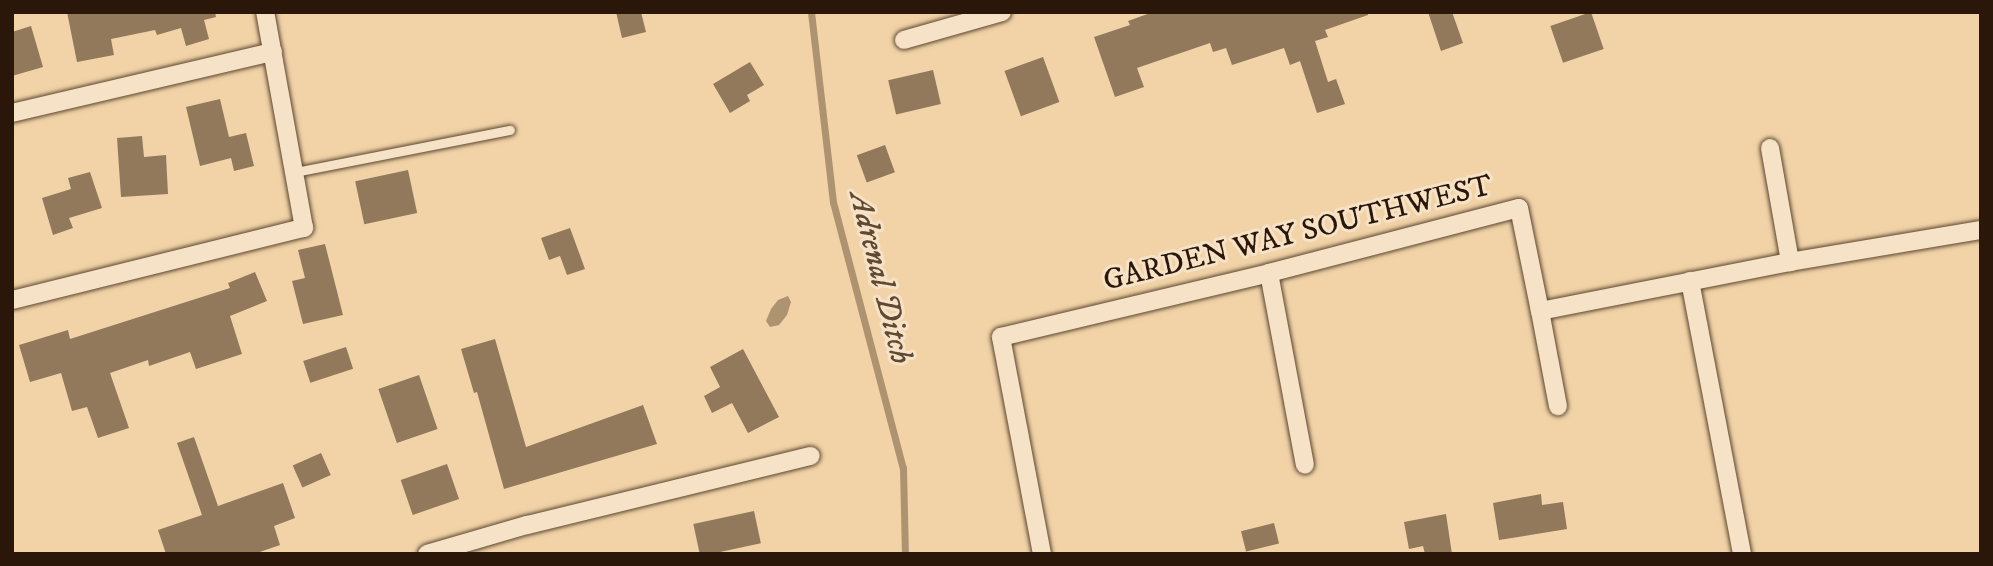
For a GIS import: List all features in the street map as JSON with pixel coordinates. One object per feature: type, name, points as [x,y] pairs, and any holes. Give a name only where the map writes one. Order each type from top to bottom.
[{"type":"street","points":[[12,300],[304,228],[265,12]]},
{"type":"street","points":[[904,40],[1002,12]]},
{"type":"street","points":[[12,113],[274,52]]},
{"type":"street","points":[[1770,148],[1790,262]]},
{"type":"street","name":"GARDEN WAY SOUTHWEST","points":[[1042,554],[1001,337],[1269,273],[1519,208],[1540,311]]},
{"type":"street","points":[[1558,406],[1540,311],[1790,262],[1981,230]]},
{"type":"street","points":[[1269,273],[1305,465]]},
{"type":"street","points":[[1690,281],[1742,554]]},
{"type":"street","points":[[427,554],[527,525],[811,456]]},
{"type":"lane","points":[[295,172],[510,130]]},
{"type":"shaded area","points":[[788,296],[791,302],[787,315],[779,325],[770,327],[766,321],[771,309],[778,300]]},
{"type":"building","points":[[67,12],[215,12],[216,17],[204,20],[209,39],[186,46],[181,28],[157,35],[155,30],[111,39],[114,55],[77,62]]},
{"type":"building","points":[[616,12],[641,12],[646,32],[622,38]]},
{"type":"building","points":[[1153,12],[1368,12],[1368,15],[1325,30],[1328,37],[1315,41],[1328,82],[1336,79],[1345,104],[1317,113],[1300,61],[1290,65],[1284,48],[1232,65],[1226,48],[1213,52],[1210,43],[1137,68],[1144,87],[1115,97],[1094,37],[1130,25],[1128,21]]},
{"type":"building","points":[[1428,12],[1452,12],[1463,43],[1441,51]]},
{"type":"building","points":[[1591,12],[1604,49],[1563,63],[1550,26]]},
{"type":"building","points":[[31,26],[43,67],[12,76],[12,32]]},
{"type":"building","points":[[1043,57],[1059,102],[1021,116],[1004,71]]},
{"type":"building","points":[[750,62],[764,85],[747,95],[750,101],[730,113],[713,84]]},
{"type":"building","points":[[933,70],[941,104],[896,114],[888,80]]},
{"type":"building","points":[[220,99],[229,137],[246,133],[254,166],[234,171],[231,158],[200,166],[186,107]]},
{"type":"building","points":[[142,136],[144,157],[166,155],[168,194],[121,197],[117,138]]},
{"type":"building","points":[[885,145],[895,172],[867,183],[857,155]]},
{"type":"building","points":[[408,170],[417,213],[364,224],[355,181]]},
{"type":"building","points":[[90,172],[102,208],[69,218],[73,228],[53,235],[42,198],[71,189],[68,178]]},
{"type":"building","points":[[570,228],[585,269],[567,275],[560,256],[549,260],[541,238]]},
{"type":"building","points":[[325,244],[343,315],[303,324],[292,281],[305,278],[298,250]]},
{"type":"building","points":[[255,272],[267,301],[230,316],[242,354],[196,369],[190,352],[149,366],[148,360],[110,373],[129,428],[98,438],[87,407],[72,411],[61,373],[30,382],[19,345],[68,330],[70,339],[230,288],[228,283]]},
{"type":"building","points":[[495,339],[526,447],[643,405],[657,444],[504,489],[477,392],[474,393],[461,349]]},
{"type":"building","points":[[346,347],[353,369],[310,383],[303,361]]},
{"type":"building","points":[[743,349],[779,417],[748,433],[732,403],[712,413],[704,396],[720,387],[710,367]]},
{"type":"building","points":[[419,375],[438,429],[397,443],[378,389]]},
{"type":"building","points":[[194,437],[218,506],[283,483],[295,518],[274,526],[280,545],[254,554],[166,554],[158,530],[202,515],[177,443]]},
{"type":"building","points":[[321,453],[331,475],[302,488],[293,466]]},
{"type":"building","points":[[447,464],[459,499],[413,515],[401,480]]},
{"type":"building","points":[[1541,494],[1542,505],[1563,502],[1567,529],[1499,540],[1493,503]]},
{"type":"building","points":[[754,511],[761,543],[700,554],[693,524]]},
{"type":"building","points":[[1446,514],[1452,554],[1425,554],[1423,546],[1409,549],[1404,522]]},
{"type":"building","points":[[1274,523],[1279,543],[1246,552],[1241,531]]},
{"type":"waterway","name":"Adrenal Ditch","points":[[811,12],[833,202],[903,468],[905,554]]}]
